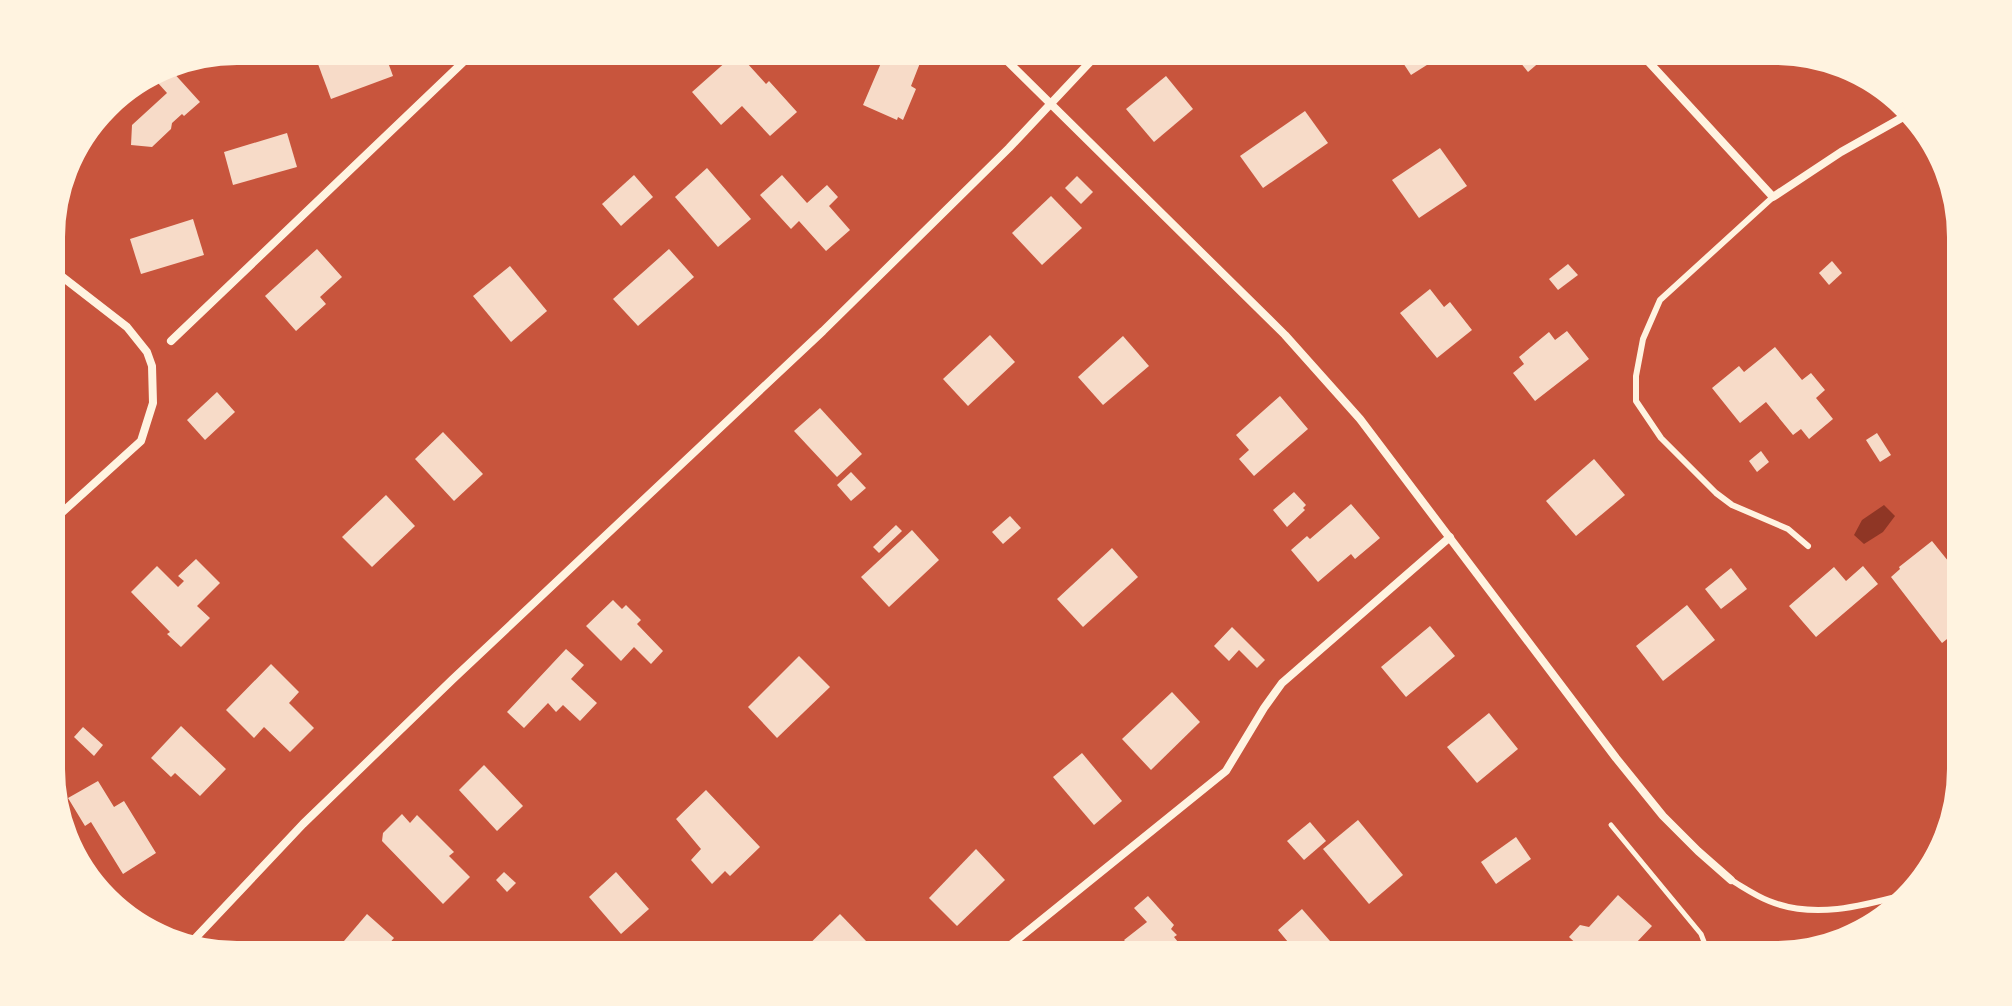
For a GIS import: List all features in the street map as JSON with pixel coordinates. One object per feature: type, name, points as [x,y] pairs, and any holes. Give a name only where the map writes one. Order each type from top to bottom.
[{"type":"street","points":[[171,341],[465,60]]},
{"type":"street","points":[[1006,60],[1285,335],[1360,419],[1663,816],[1731,880]]},
{"type":"street","points":[[193,940],[303,824],[823,331],[1051,105],[1092,60]]},
{"type":"street","points":[[1647,60],[1773,197],[1841,152],[1904,117]]},
{"type":"street","points":[[60,275],[127,327],[147,352],[152,366],[153,403],[141,441],[60,514]]},
{"type":"street","points":[[1009,946],[1226,771],[1282,683],[1450,537]]},
{"type":"lane","points":[[1773,197],[1660,300],[1643,339],[1636,376],[1636,401],[1661,438],[1716,493],[1732,505],[1788,529],[1808,546]]},
{"type":"lane","points":[[1731,880],[1770,902],[1803,909],[1851,909],[1897,897]]},
{"type":"path","points":[[1611,825],[1701,934],[1706,946]]},
{"type":"shaded area","points":[[1884,505],[1895,516],[1883,532],[1864,544],[1854,535],[1862,520]]},
{"type":"building","points":[[329,60],[387,60],[393,76],[331,99],[318,64]]},
{"type":"building","points":[[728,60],[744,60],[766,84],[769,81],[797,112],[770,136],[742,106],[721,125],[692,92]]},
{"type":"building","points":[[882,60],[913,60],[920,63],[911,86],[916,89],[903,120],[863,105]]},
{"type":"building","points":[[1401,60],[1435,60],[1411,75]]},
{"type":"building","points":[[1522,60],[1542,60],[1528,72],[1520,62]]},
{"type":"building","points":[[173,72],[200,102],[172,123],[171,129],[152,147],[131,145],[132,125],[167,93],[158,83]]},
{"type":"building","points":[[1166,76],[1193,109],[1154,142],[1126,109]]},
{"type":"building","points":[[1305,111],[1328,143],[1263,188],[1240,156]]},
{"type":"building","points":[[287,133],[297,167],[233,185],[224,152]]},
{"type":"building","points":[[1440,148],[1467,186],[1419,218],[1392,180]]},
{"type":"building","points":[[707,168],[751,219],[718,247],[675,197]]},
{"type":"building","points":[[634,175],[653,197],[621,226],[602,204]]},
{"type":"building","points":[[782,175],[807,203],[827,185],[838,197],[829,206],[850,230],[826,251],[799,221],[791,229],[760,195]]},
{"type":"building","points":[[1077,176],[1093,192],[1081,204],[1065,188]]},
{"type":"building","points":[[1051,196],[1082,228],[1042,265],[1012,233]]},
{"type":"building","points":[[193,219],[204,255],[141,274],[130,239]]},
{"type":"building","points":[[317,249],[342,277],[320,297],[326,304],[296,331],[265,296]]},
{"type":"building","points":[[669,249],[694,277],[638,326],[613,299]]},
{"type":"building","points":[[1832,261],[1842,273],[1829,285],[1819,273]]},
{"type":"building","points":[[1568,264],[1578,275],[1558,290],[1549,279]]},
{"type":"building","points":[[510,266],[547,311],[511,342],[473,296]]},
{"type":"building","points":[[1430,289],[1444,307],[1450,302],[1472,330],[1437,358],[1400,313]]},
{"type":"building","points":[[1567,331],[1589,359],[1535,401],[1513,373],[1524,364],[1519,357],[1549,332],[1555,340]]},
{"type":"building","points":[[990,335],[1015,362],[968,406],[943,379]]},
{"type":"building","points":[[1123,336],[1149,366],[1103,405],[1078,377]]},
{"type":"building","points":[[1775,347],[1802,380],[1811,373],[1825,390],[1816,398],[1833,419],[1809,439],[1801,429],[1793,435],[1766,402],[1740,423],[1712,388],[1739,366],[1744,372]]},
{"type":"building","points":[[217,392],[235,412],[205,440],[187,420]]},
{"type":"building","points":[[1280,396],[1308,429],[1254,476],[1239,459],[1249,450],[1236,435]]},
{"type":"building","points":[[820,408],[862,454],[837,477],[794,431]]},
{"type":"building","points":[[443,432],[483,474],[454,501],[415,459]]},
{"type":"building","points":[[1877,433],[1891,455],[1880,462],[1866,440]]},
{"type":"building","points":[[1761,451],[1769,462],[1757,472],[1749,461]]},
{"type":"building","points":[[1594,459],[1625,495],[1576,536],[1546,501]]},
{"type":"building","points":[[851,472],[866,488],[851,501],[837,485]]},
{"type":"building","points":[[1294,492],[1306,505],[1305,510],[1287,527],[1273,510]]},
{"type":"building","points":[[386,495],[415,526],[372,567],[342,537]]},
{"type":"building","points":[[1351,504],[1380,538],[1355,559],[1351,554],[1318,582],[1291,550],[1307,536],[1310,539]]},
{"type":"building","points":[[1010,516],[1021,528],[1003,544],[992,532]]},
{"type":"building","points":[[896,525],[902,531],[879,553],[873,547]]},
{"type":"building","points":[[912,530],[939,560],[889,607],[861,577]]},
{"type":"building","points":[[1932,541],[1952,566],[1952,576],[1947,581],[1952,587],[1952,635],[1942,643],[1891,577]]},
{"type":"building","points":[[1112,548],[1138,577],[1083,627],[1057,599]]},
{"type":"building","points":[[196,559],[220,583],[197,606],[210,618],[181,647],[131,592],[157,566],[178,587],[184,581],[178,576]]},
{"type":"building","points":[[1863,566],[1878,584],[1816,637],[1789,606],[1834,567],[1846,581]]},
{"type":"building","points":[[1731,568],[1747,589],[1721,609],[1705,589]]},
{"type":"building","points":[[613,600],[622,609],[626,605],[641,620],[637,624],[663,651],[651,664],[634,647],[621,661],[586,626]]},
{"type":"building","points":[[1687,605],[1715,640],[1663,681],[1636,646]]},
{"type":"building","points":[[1430,626],[1455,656],[1406,697],[1381,667]]},
{"type":"building","points":[[1232,627],[1265,660],[1257,668],[1239,650],[1229,661],[1214,646]]},
{"type":"building","points":[[566,649],[584,665],[571,679],[597,703],[580,721],[563,705],[556,712],[548,703],[524,728],[507,712]]},
{"type":"building","points":[[799,656],[830,687],[777,738],[748,707]]},
{"type":"building","points":[[271,664],[299,692],[289,703],[314,728],[290,752],[264,727],[254,738],[226,710]]},
{"type":"building","points":[[1172,692],[1200,722],[1151,770],[1122,739]]},
{"type":"building","points":[[1489,713],[1518,749],[1477,783],[1447,747]]},
{"type":"building","points":[[181,726],[226,769],[200,796],[175,773],[171,777],[151,758]]},
{"type":"building","points":[[83,727],[103,745],[94,756],[74,737]]},
{"type":"building","points":[[1082,753],[1122,801],[1094,825],[1053,777]]},
{"type":"building","points":[[484,765],[523,806],[497,831],[459,790]]},
{"type":"building","points":[[98,781],[114,807],[124,801],[156,853],[123,874],[91,822],[85,826],[68,798]]},
{"type":"building","points":[[706,790],[760,847],[730,876],[725,871],[712,884],[691,860],[701,849],[676,819]]},
{"type":"building","points":[[402,814],[410,823],[417,815],[454,852],[449,856],[470,877],[443,904],[382,841],[383,833]]},
{"type":"building","points":[[1358,820],[1403,875],[1369,904],[1323,849]]},
{"type":"building","points":[[1310,822],[1326,841],[1304,860],[1287,841]]},
{"type":"building","points":[[1516,837],[1531,859],[1496,884],[1481,862]]},
{"type":"building","points":[[976,849],[1005,880],[957,926],[929,898]]},
{"type":"building","points":[[504,872],[516,883],[507,892],[496,880]]},
{"type":"building","points":[[616,872],[649,909],[621,934],[589,897]]},
{"type":"building","points":[[1618,895],[1652,926],[1633,946],[1579,946],[1569,937],[1580,925],[1589,927]]},
{"type":"building","points":[[1148,896],[1174,925],[1171,929],[1181,946],[1129,946],[1124,940],[1147,922],[1134,908]]},
{"type":"building","points":[[1302,909],[1334,946],[1291,946],[1278,930]]},
{"type":"building","points":[[367,914],[394,938],[387,946],[340,946]]},
{"type":"building","points":[[840,914],[867,942],[864,946],[807,946]]}]
